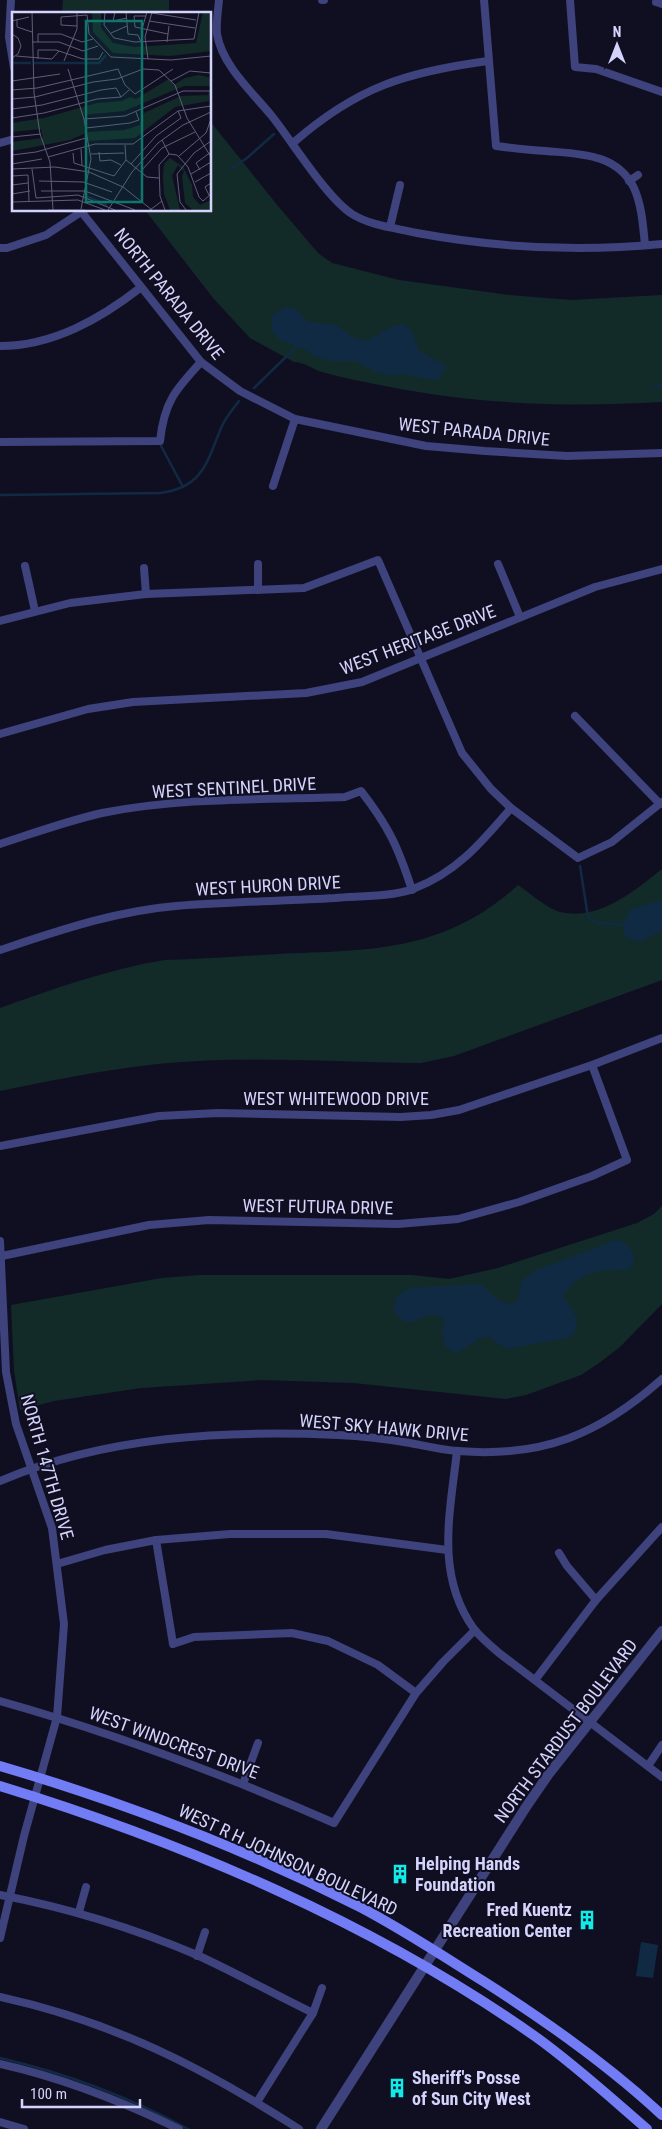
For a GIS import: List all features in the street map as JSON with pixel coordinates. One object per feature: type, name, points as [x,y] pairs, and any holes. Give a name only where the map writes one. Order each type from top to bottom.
[{"type":"main road","name":"WEST R H JOHNSON BOULEVARD","points":[[0,1766],[39,1788],[139,1833],[275,1890],[358,1929],[424,1965],[537,2038],[576,2068],[647,2129]]},
{"type":"main road","name":"WEST R H JOHNSON BOULEVARD","points":[[0,1786],[39,1788],[168,1822],[360,1907],[434,1950],[549,2023],[662,2115]]},
{"type":"main road","points":[[576,2068],[588,2054]]},
{"type":"street","points":[[11,0],[9,37],[12,56]]},
{"type":"street","points":[[219,0],[218,34],[223,52],[230,64],[334,198],[352,213],[367,221],[450,239],[539,248],[662,244]]},
{"type":"street","points":[[484,0],[496,146],[587,154],[609,163],[629,181],[639,206],[645,245]]},
{"type":"street","points":[[570,0],[575,67],[596,69],[662,91]]},
{"type":"street","points":[[293,143],[341,105],[375,88],[445,67],[488,61]]},
{"type":"street","points":[[629,181],[638,175]]},
{"type":"street","points":[[390,227],[400,185]]},
{"type":"street","points":[[0,248],[6,248],[46,235],[80,211]]},
{"type":"street","name":"NORTH PARADA DRIVE","points":[[80,211],[114,251],[140,288],[201,362],[240,391],[295,419]]},
{"type":"street","points":[[0,346],[42,341],[78,328],[109,312],[140,288]]},
{"type":"street","points":[[0,442],[160,441],[164,416],[169,401],[175,390],[201,362]]},
{"type":"street","points":[[273,486],[295,419]]},
{"type":"street","name":"WEST PARADA DRIVE","points":[[295,419],[426,446],[567,456],[662,453]]},
{"type":"street","points":[[0,621],[70,603],[146,594],[304,588],[378,560],[385,572],[418,657],[462,754],[491,789],[511,808],[578,858],[612,842],[661,803],[575,716]]},
{"type":"street","points":[[258,564],[258,590]]},
{"type":"street","points":[[498,564],[520,617]]},
{"type":"street","points":[[25,566],[36,611]]},
{"type":"street","points":[[144,568],[146,594]]},
{"type":"street","name":"WEST HERITAGE DRIVE","points":[[0,734],[88,709],[133,702],[306,693],[362,682],[418,657],[595,587],[662,569]]},
{"type":"street","name":"WEST SENTINEL DRIVE","points":[[0,844],[53,826],[103,813],[178,803],[345,797],[361,791],[383,819],[398,848],[412,890]]},
{"type":"street","name":"WEST HURON DRIVE","points":[[0,950],[72,926],[135,911],[176,906],[370,896],[412,890],[446,874],[475,851],[511,808]]},
{"type":"street","name":"WEST WHITEWOOD DRIVE","points":[[0,1146],[159,1116],[218,1113],[401,1117],[431,1115],[459,1110],[592,1065],[662,1038]]},
{"type":"street","name":"WEST FUTURA DRIVE","points":[[2,1256],[149,1225],[209,1220],[398,1224],[458,1219],[519,1202],[592,1176],[627,1160],[592,1065]]},
{"type":"street","name":"NORTH 147TH DRIVE","points":[[0,1241],[2,1256],[3,1373],[16,1424],[52,1528],[64,1624],[57,1717],[39,1788]]},
{"type":"street","name":"WEST SKY HAWK DRIVE","points":[[0,1481],[32,1467],[113,1446],[177,1437],[248,1434],[340,1435],[457,1451],[518,1451],[566,1439],[615,1417],[662,1379]]},
{"type":"street","points":[[457,1451],[447,1550],[452,1582],[475,1630],[499,1653],[591,1721],[662,1777]]},
{"type":"street","points":[[534,1680],[596,1600],[662,1527]]},
{"type":"street","points":[[57,1564],[105,1550],[156,1540],[230,1534],[326,1534],[447,1550]]},
{"type":"street","points":[[156,1540],[173,1644],[194,1637],[292,1634],[328,1641],[370,1661],[416,1694],[443,1662],[475,1630]]},
{"type":"street","points":[[559,1553],[566,1566],[596,1600]]},
{"type":"street","name":"NORTH STARDUST BOULEVARD","points":[[321,2129],[526,1807],[662,1631]]},
{"type":"street","name":"WEST WINDCREST DRIVE","points":[[0,1701],[57,1717],[243,1784],[334,1823],[416,1694]]},
{"type":"street","points":[[243,1784],[258,1743]]},
{"type":"street","points":[[648,1766],[662,1745]]},
{"type":"street","points":[[0,1938],[39,1788]]},
{"type":"street","points":[[79,1912],[86,1887]]},
{"type":"street","points":[[0,1895],[79,1912],[197,1956],[313,2013]]},
{"type":"street","points":[[197,1956],[206,1932]]},
{"type":"street","points":[[256,2102],[313,2013],[322,1988]]},
{"type":"street","points":[[0,1996],[95,2022],[206,2072],[299,2129]]},
{"type":"street","points":[[0,2064],[31,2071],[98,2092],[179,2129]]},
{"type":"street","points":[[0,2122],[24,2129]]},
{"type":"green space","points":[[63,0],[169,0],[169,12],[62,12]]},
{"type":"green space","points":[[211,122],[318,253],[332,263],[399,280],[509,295],[571,300],[662,295],[662,402],[563,404],[498,401],[400,389],[341,377],[294,362],[250,338],[213,298],[146,211],[211,211]]},
{"type":"green space","points":[[662,869],[662,980],[454,1056],[421,1063],[255,1059],[189,1061],[98,1072],[0,1091],[0,1008],[61,987],[102,974],[165,960],[345,951],[406,943],[435,935],[463,923],[491,907],[518,885],[544,904],[560,912],[574,914],[588,912],[615,902],[639,887]]},
{"type":"green space","points":[[662,1206],[662,1304],[620,1347],[599,1363],[581,1375],[526,1395],[506,1399],[354,1383],[262,1380],[141,1388],[54,1401],[20,1410],[14,1370],[11,1305],[162,1278],[199,1275],[412,1275],[449,1279],[498,1268],[637,1223],[654,1214]]},
{"type":"water","points":[[288,307],[295,309],[309,322],[336,325],[356,339],[367,341],[391,327],[403,324],[412,331],[419,351],[447,366],[439,378],[433,380],[404,374],[390,375],[376,372],[355,361],[330,361],[313,355],[302,348],[280,340],[272,331],[272,316]]},
{"type":"water","points":[[662,900],[662,931],[639,942],[624,936],[624,922],[631,909]]},
{"type":"water","points":[[617,1240],[630,1248],[633,1257],[632,1266],[628,1270],[609,1270],[591,1273],[576,1282],[563,1296],[577,1320],[577,1325],[571,1337],[507,1349],[488,1336],[456,1353],[445,1346],[442,1333],[444,1319],[432,1315],[408,1322],[399,1318],[394,1311],[398,1296],[411,1288],[480,1284],[500,1301],[505,1303],[516,1302],[520,1293],[521,1282],[534,1271]]},
{"type":"water","points":[[641,1942],[658,1945],[653,1978],[636,1976]]},
{"type":"waterway","points":[[231,169],[247,158],[274,134]]},
{"type":"waterway","points":[[254,388],[298,345]]},
{"type":"waterway","points":[[654,387],[662,385]]},
{"type":"waterway","points":[[0,495],[160,493],[175,490],[187,485],[202,470],[208,461],[224,423],[239,401]]},
{"type":"waterway","points":[[160,444],[183,487]]},
{"type":"waterway","points":[[580,866],[588,917],[599,923],[625,925]]},
{"type":"waterway","points":[[0,2058],[49,2071],[120,2096],[188,2129]]},
{"type":"place","name":"Helping Hands Foundation","points":[[400,1874]]},
{"type":"place","name":"Fred Kuentz Recreation Center","points":[[587,1920]]},
{"type":"place","name":"Sheriff's Posse of Sun City West","points":[[397,2088]]}]
